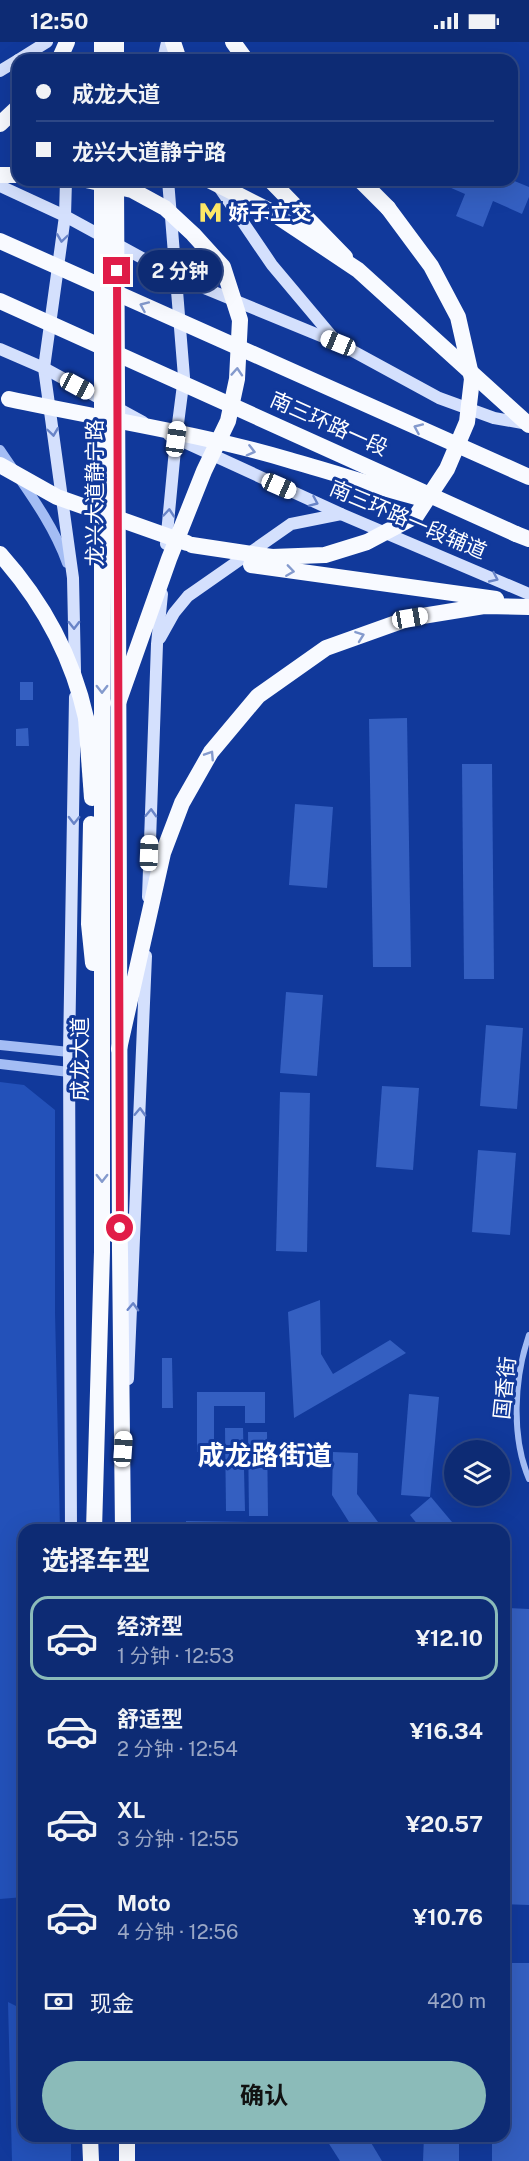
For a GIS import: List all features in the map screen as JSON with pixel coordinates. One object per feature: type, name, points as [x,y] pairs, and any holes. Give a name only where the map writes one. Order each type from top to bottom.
[{"type":"highway","points":[[0,124],[12,113]]},
{"type":"highway","name":"龙兴大道静宁路","points":[[102,186],[110,589]]},
{"type":"highway","points":[[114,186],[132,190],[165,208],[193,234],[223,267],[240,320],[237,379],[228,421],[204,471],[169,558],[118,702]]},
{"type":"highway","name":"龙兴大道静宁路","points":[[110,589],[116,186]]},
{"type":"highway","points":[[220,186],[268,210],[358,270]]},
{"type":"highway","points":[[276,186],[358,270],[529,425]]},
{"type":"highway","points":[[192,546],[272,557],[325,555],[367,542],[416,516],[447,470],[467,422],[472,379],[458,317],[431,266],[388,208],[366,186]]},
{"type":"highway","name":"南三环路一段","points":[[0,242],[529,477]]},
{"type":"highway","name":"南三环路一段","points":[[0,301],[522,537]]},
{"type":"highway","points":[[0,395],[278,457],[467,511]]},
{"type":"highway","points":[[0,465],[57,497],[254,566],[529,605]]},
{"type":"highway","points":[[0,554],[19,575],[56,631],[80,691],[86,718],[92,793],[89,924],[102,1052]]},
{"type":"highway","name":"成龙大道","points":[[110,589],[118,702],[123,1524]]},
{"type":"highway","name":"成龙大道","points":[[94,1524],[102,1252],[102,1052],[110,589]]},
{"type":"highway","points":[[119,1049],[163,853],[182,803],[211,752],[258,696],[326,648],[410,618],[484,606],[529,605]]},
{"type":"highway","points":[[90,2142],[91,2161]]},
{"type":"highway","points":[[127,2142],[127,2161]]},
{"type":"main road","points":[[28,54],[47,42]]},
{"type":"main road","points":[[0,186],[64,216],[175,276],[338,343],[439,398],[494,418],[529,425]]},
{"type":"main road","points":[[66,186],[64,216],[44,368],[73,578],[76,712],[69,1052],[71,1524]]},
{"type":"main road","points":[[123,1449],[131,1340],[157,644],[184,377],[168,186]]},
{"type":"main road","points":[[219,186],[272,265],[338,343]]},
{"type":"main road","name":"南三环路一段辅道","points":[[0,349],[44,368],[176,439],[341,514],[529,594]]},
{"type":"main road","points":[[157,644],[174,613],[188,596],[291,525],[341,514]]},
{"type":"street","points":[[0,450],[48,521],[61,544],[73,578]]},
{"type":"street","points":[[0,1045],[69,1052]]},
{"type":"street","points":[[0,1064],[69,1072]]},
{"type":"street","name":"国香街","points":[[529,1335],[522,1363],[516,1420],[519,1448],[529,1479]]},
{"type":"shaded area","points":[[0,1082],[24,1085],[55,1110],[55,1312],[60,1524],[18,1524],[18,1898],[0,1899]]},
{"type":"shaded area","points":[[8,2002],[18,2007],[18,2142],[71,2142],[71,2161],[12,2161]]},
{"type":"building","points":[[518,182],[529,187],[529,197],[522,214],[493,201],[483,227],[456,216],[465,194],[447,186],[518,186]]},
{"type":"building","points":[[20,682],[33,682],[33,700],[20,700]]},
{"type":"building","points":[[407,718],[411,967],[373,967],[369,719]]},
{"type":"building","points":[[28,728],[29,746],[16,746],[16,729]]},
{"type":"building","points":[[462,764],[492,764],[494,979],[464,979]]},
{"type":"building","points":[[295,804],[333,807],[327,888],[289,885]]},
{"type":"building","points":[[286,992],[323,995],[317,1076],[280,1073]]},
{"type":"building","points":[[486,1025],[523,1028],[517,1109],[480,1106]]},
{"type":"building","points":[[382,1086],[419,1088],[413,1170],[376,1167]]},
{"type":"building","points":[[280,1092],[310,1093],[307,1252],[276,1251]]},
{"type":"building","points":[[478,1150],[516,1153],[510,1235],[472,1232]]},
{"type":"building","points":[[320,1300],[321,1354],[333,1374],[390,1340],[406,1353],[294,1418],[288,1312]]},
{"type":"building","points":[[162,1358],[172,1358],[173,1408],[162,1408]]},
{"type":"building","points":[[197,1392],[265,1392],[265,1423],[245,1423],[245,1406],[214,1406],[214,1452],[197,1452]]},
{"type":"building","points":[[409,1394],[439,1397],[430,1497],[401,1495]]},
{"type":"building","points":[[225,1428],[243,1428],[245,1511],[226,1511]]},
{"type":"building","points":[[248,1432],[267,1432],[268,1516],[249,1516]]},
{"type":"building","points":[[333,1452],[358,1453],[357,1494],[378,1524],[350,1524],[332,1495]]},
{"type":"building","points":[[431,1497],[452,1524],[417,1524],[410,1515]]},
{"type":"building","points":[[186,1521],[250,1522],[250,1524],[186,1524]]},
{"type":"building","points":[[510,1608],[529,1609],[529,1905],[510,1904]]},
{"type":"building","points":[[510,1963],[529,1963],[529,2161],[492,2161],[492,2142],[510,2142]]},
{"type":"building","points":[[328,2142],[371,2142],[382,2161],[340,2161]]},
{"type":"building","points":[[424,2142],[459,2142],[459,2161],[423,2161]]},
{"type":"place","name":"娇子立交","points":[[210,213]]},
{"type":"district","name":"成龙路街道","points":[[265,1456]]},
{"type":"route","points":[[117,271],[120,1228]]}]
